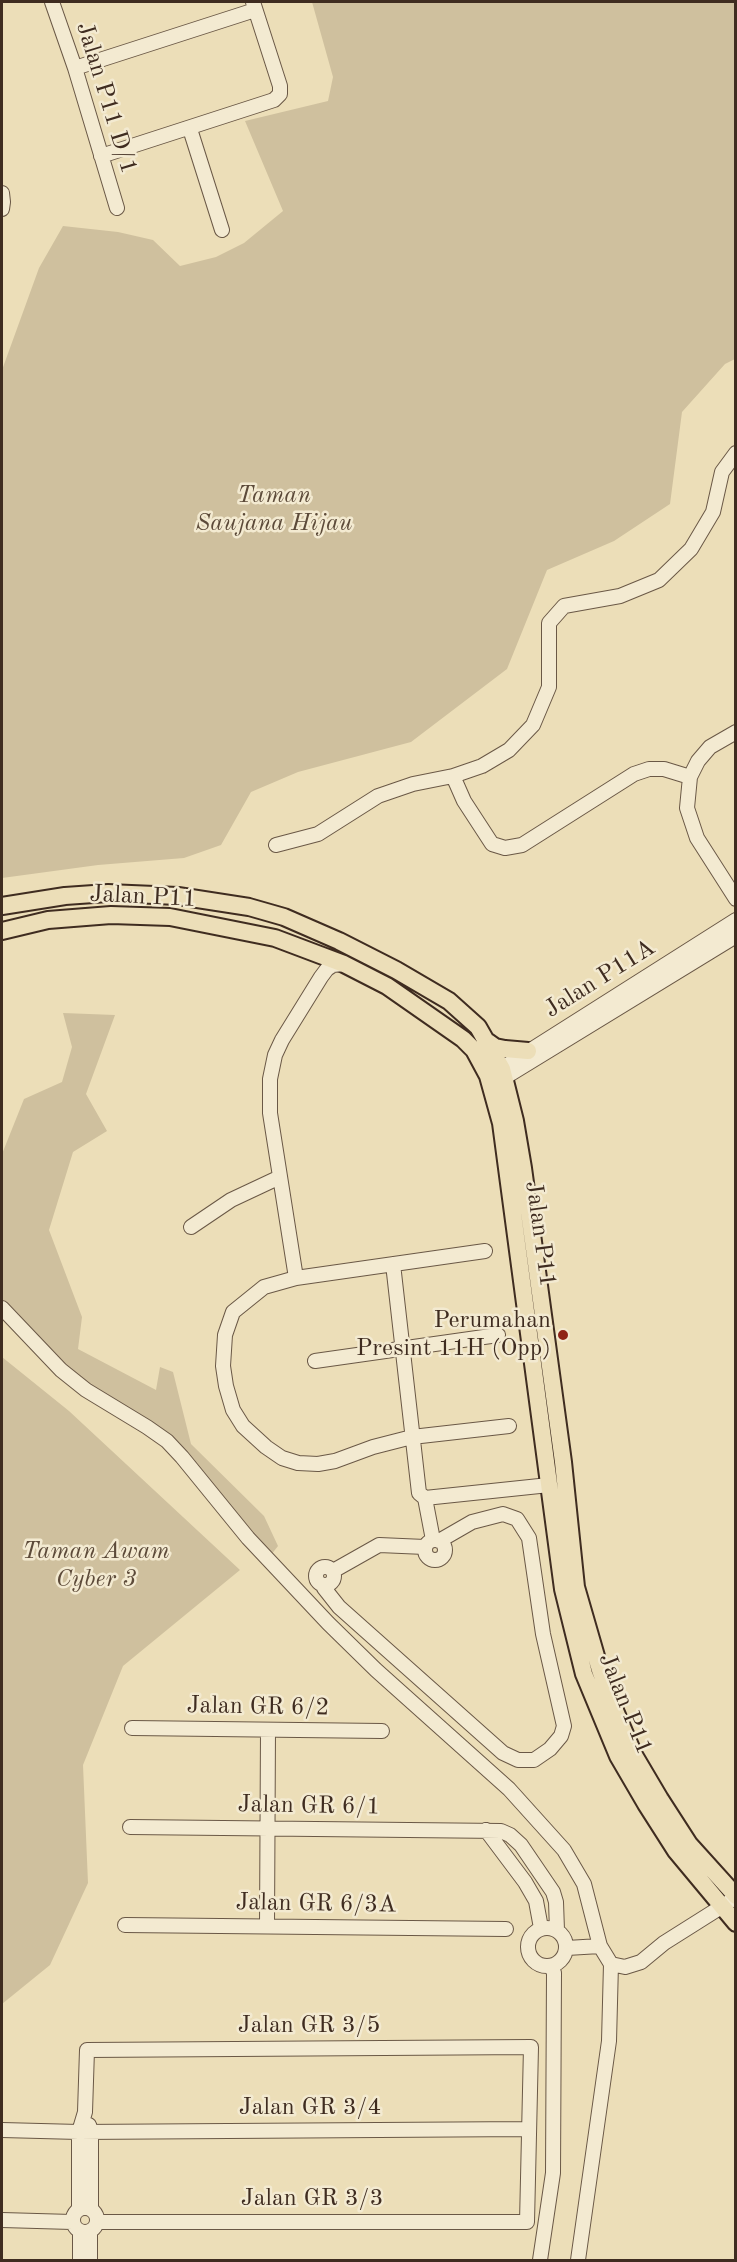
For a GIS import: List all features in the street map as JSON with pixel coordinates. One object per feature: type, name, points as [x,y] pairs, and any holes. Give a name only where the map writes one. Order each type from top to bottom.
[{"type":"main road","name":"Jalan P11","points":[[2,906],[64,896],[108,893],[178,896],[249,907],[284,917],[396,970],[450,1001],[478,1026],[488,1042],[523,1168],[563,1462],[576,1587],[600,1670],[634,1755],[660,1799],[689,1844],[735,1897]]},
{"type":"main road","name":"Jalan P11","points":[[2,931],[48,920],[111,915],[170,917],[275,938],[344,964],[387,986],[462,1039],[497,1077],[562,1589],[584,1674],[618,1756],[646,1804],[676,1851],[735,1923]]},
{"type":"main road","points":[[488,1042],[505,1050],[528,1051]]},
{"type":"main road","points":[[563,1462],[549,1485],[568,1506]]},
{"type":"street","name":"Jalan P11 D/1","points":[[52,2],[75,68],[117,208]]},
{"type":"street","points":[[75,68],[254,6],[280,86],[280,94],[274,100],[101,156]]},
{"type":"street","points":[[190,129],[222,230]]},
{"type":"street","points":[[2,193],[2,209]]},
{"type":"street","points":[[276,845],[318,834],[378,796],[413,784],[453,776],[482,766],[509,750],[533,725],[549,687],[549,623],[564,606],[620,596],[659,580],[691,549],[713,512],[722,472],[735,453]]},
{"type":"street","points":[[732,933],[729,917],[734,895],[697,838],[687,808],[690,777],[698,761],[710,747],[735,732]]},
{"type":"street","points":[[453,776],[464,801],[492,844],[505,848],[522,845],[634,774],[649,769],[664,769],[690,777]]},
{"type":"street","name":"Jalan P11A","points":[[497,1077],[528,1051],[732,933]]},
{"type":"street","name":"Jalan P11A","points":[[497,1077],[732,933]]},
{"type":"street","points":[[308,949],[315,956],[321,977]]},
{"type":"street","points":[[296,1278],[270,1113],[270,1079],[275,1055],[282,1040],[321,977],[333,965],[344,964]]},
{"type":"street","points":[[191,1227],[231,1200],[280,1177]]},
{"type":"street","points":[[485,1251],[296,1278],[264,1287],[233,1312],[225,1335],[223,1366],[233,1410],[243,1426],[282,1458],[298,1463],[318,1464],[335,1461],[373,1447],[412,1437],[509,1426]]},
{"type":"street","points":[[393,1264],[419,1493],[424,1498],[432,1543]]},
{"type":"street","points":[[2,1308],[53,1363],[86,1390],[167,1441],[255,1545],[328,1623],[376,1670],[509,1790],[564,1850],[584,1884],[600,1946],[611,1964],[608,2048],[578,2260]]},
{"type":"street","points":[[315,1361],[498,1335]]},
{"type":"street","points":[[424,1498],[549,1485]]},
{"type":"street","points":[[503,1514],[517,1519],[529,1538],[543,1634],[564,1726],[561,1736],[550,1749],[534,1760],[518,1760],[503,1753],[339,1607],[324,1585],[316,1578],[318,1571],[323,1567],[333,1570],[379,1545],[432,1543],[472,1522],[503,1514]]},
{"type":"street","name":"Jalan GR 6/2","points":[[132,1728],[382,1731]]},
{"type":"street","points":[[267,1926],[268,1730]]},
{"type":"street","name":"Jalan GR 6/1","points":[[130,1827],[501,1831],[510,1835],[521,1845],[553,1892]]},
{"type":"street","points":[[486,1830],[525,1882],[536,1901],[541,1928]]},
{"type":"street","points":[[536,1901],[553,1892],[556,1902],[557,1930]]},
{"type":"street","points":[[611,1964],[625,1967],[641,1962],[664,1943],[735,1897]]},
{"type":"street","name":"Jalan GR 6/3A","points":[[125,1924],[506,1929]]},
{"type":"street","points":[[541,1928],[557,1930],[565,1938],[567,1948],[562,1959],[551,1966],[538,1964],[529,1955],[531,1936],[541,1928]]},
{"type":"street","points":[[567,1948],[600,1946]]},
{"type":"street","points":[[540,2260],[553,2173],[554,1973],[551,1966]]},
{"type":"street","name":"Jalan GR 3/5","points":[[85,2132],[87,2050],[531,2047],[528,2129]]},
{"type":"street","name":"Jalan GR 3/4","points":[[2,2130],[85,2132],[528,2129]]},
{"type":"street","name":"Jalan GR 3/3","points":[[2,2220],[527,2222],[528,2129]]},
{"type":"street","points":[[80,2260],[85,2221],[85,2132]]},
{"type":"street","points":[[85,2221],[90,2260]]},
{"type":"green space","name":"Taman Saujana Hijau","points":[[312,2],[735,2],[735,359],[725,364],[682,412],[670,504],[614,541],[547,570],[507,669],[411,742],[298,772],[251,792],[221,845],[184,858],[98,865],[2,878],[2,370],[39,268],[63,226],[118,232],[153,240],[180,266],[216,257],[244,243],[283,211],[245,121],[328,101],[333,77]]},
{"type":"green space","points":[[63,1013],[115,1015],[86,1094],[107,1131],[73,1152],[49,1230],[82,1317],[78,1349],[156,1390],[160,1367],[173,1372],[191,1444],[264,1516],[278,1546],[271,1555],[166,1435],[89,1388],[2,1311],[2,1154],[24,1099],[62,1082],[72,1047]]},
{"type":"green space","name":"Taman Awam Cyber 3","points":[[2,1357],[69,1411],[240,1570],[123,1666],[83,1765],[88,1883],[50,1965],[2,2004]]},
{"type":"place","name":"Perumahan Presint 11H (Opp)","points":[[563,1335]]}]
